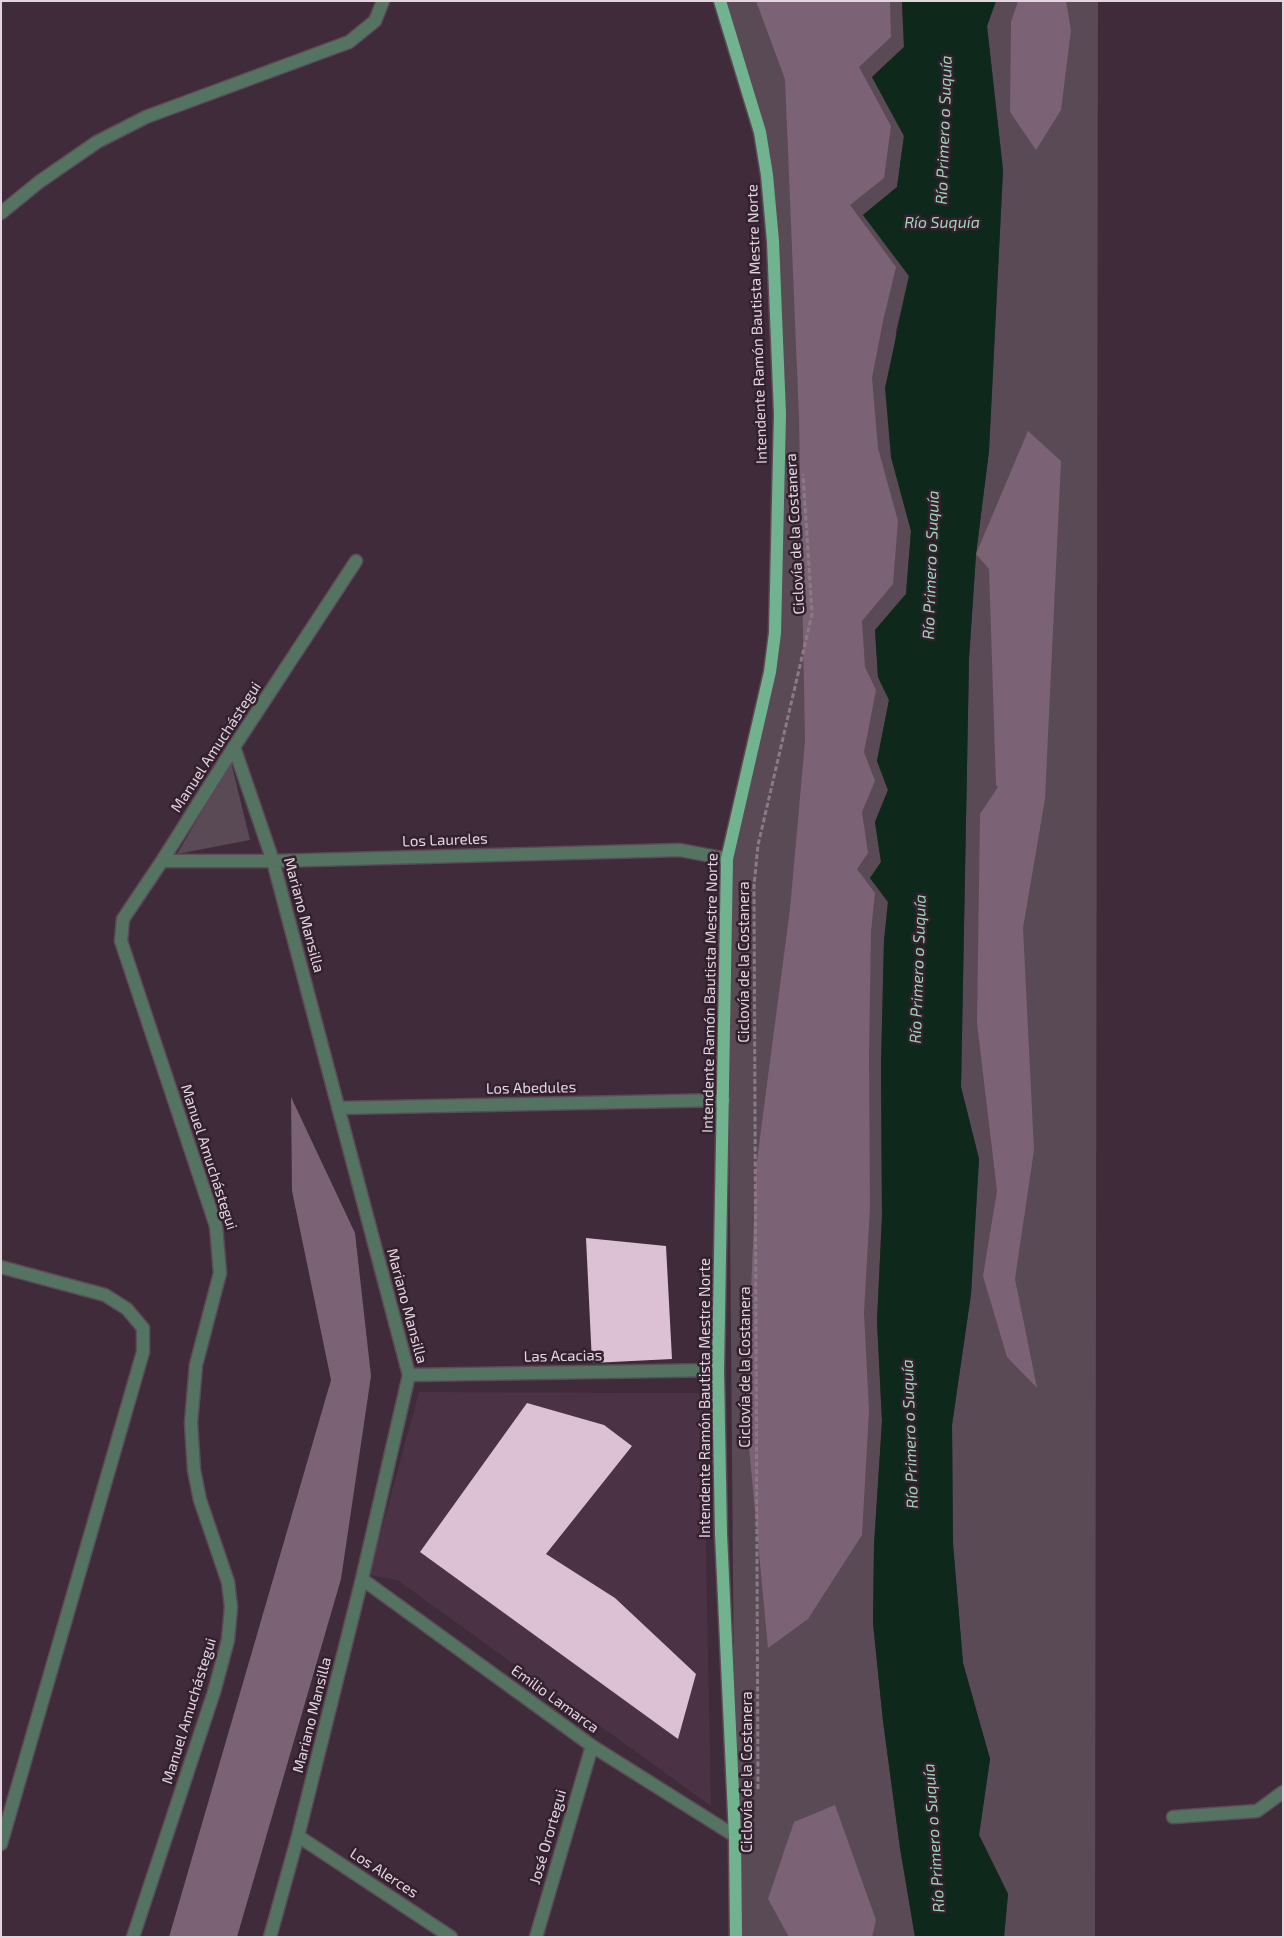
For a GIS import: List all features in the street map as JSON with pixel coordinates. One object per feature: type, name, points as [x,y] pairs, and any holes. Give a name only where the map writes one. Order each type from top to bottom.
[{"type":"main road","name":"Intendente Ramón Bautista Mestre Norte","points":[[720,1],[760,132],[768,175],[773,241],[780,414],[775,633],[770,672],[727,859],[718,1370],[721,1534],[735,1836],[736,1937]]},
{"type":"street","points":[[1,213],[39,182],[97,142],[146,117],[349,42],[375,21],[383,1]]},
{"type":"street","name":"Manuel Amuchástegui","points":[[133,1937],[214,1692],[228,1640],[231,1607],[228,1582],[200,1500],[194,1470],[190,1423],[196,1365],[220,1273],[216,1226],[121,941],[122,920],[356,561]]},
{"type":"street","name":"Mariano Mansilla","points":[[234,747],[273,861],[409,1375],[362,1579],[298,1836],[270,1937]]},
{"type":"street","name":"Los Laureles","points":[[162,861],[273,861],[680,850],[727,859]]},
{"type":"street","name":"Los Abedules","points":[[338,1108],[724,1100]]},
{"type":"street","points":[[1,1267],[105,1295],[127,1309],[142,1328],[143,1352],[1,1844]]},
{"type":"street","name":"Las Acacias","points":[[409,1375],[718,1370]]},
{"type":"street","name":"Emilio Lamarca","points":[[362,1579],[592,1746],[735,1836]]},
{"type":"street","name":"José Orortegui","points":[[536,1937],[592,1746]]},
{"type":"street","points":[[1173,1817],[1257,1810],[1283,1792]]},
{"type":"street","name":"Los Alerces","points":[[298,1836],[451,1937]]},
{"type":"path","name":"Ciclovía de la Costanera","points":[[758,1798],[754,886],[758,845],[812,614],[803,468]]},
{"type":"shaded area","points":[[720,1],[902,1],[904,47],[872,77],[904,136],[897,187],[863,215],[909,276],[896,331],[891,457],[911,531],[906,594],[875,630],[878,677],[889,700],[877,761],[888,790],[875,822],[881,862],[870,878],[888,902],[884,941],[881,1066],[882,1216],[877,1321],[882,1421],[874,1545],[873,1623],[883,1721],[900,1848],[915,1937],[736,1937],[727,859],[770,672],[780,414],[767,175]]},
{"type":"shaded area","points":[[756,1],[890,1],[891,37],[859,67],[891,126],[884,178],[850,205],[896,267],[872,378],[878,448],[898,521],[893,584],[862,621],[865,667],[876,690],[864,752],[875,781],[862,812],[868,853],[857,869],[875,893],[871,931],[869,1057],[870,1207],[864,1312],[869,1411],[862,1535],[808,1619],[768,1648],[746,1416],[756,1168],[790,909],[805,741],[799,418],[785,79]]},
{"type":"shaded area","points":[[996,1],[1098,1],[1095,1937],[1004,1937],[1008,1894],[979,1835],[990,1759],[963,1663],[953,1544],[952,1425],[971,1294],[979,1159],[961,1087],[969,659],[976,554],[989,451],[1003,170],[987,26]]},
{"type":"shaded area","points":[[1018,1],[1066,1],[1071,30],[1061,110],[1036,150],[1010,112],[1011,22]]},
{"type":"shaded area","points":[[1028,431],[1061,461],[1045,799],[1023,928],[1034,1150],[1015,1279],[1037,1388],[1007,1357],[983,1276],[997,1191],[977,1023],[980,814],[998,787],[996,785],[989,569],[976,554]]},
{"type":"shaded area","points":[[231,762],[250,840],[177,854]]},
{"type":"shaded area","points":[[291,1097],[355,1233],[371,1376],[341,1579],[237,1937],[169,1937],[331,1380],[292,1191]]},
{"type":"shaded area","points":[[419,1392],[703,1393],[711,1806],[397,1580],[369,1575]]},
{"type":"shaded area","points":[[835,1805],[876,1920],[872,1937],[789,1937],[768,1899],[794,1822]]},
{"type":"water","name":"Río Suquía","points":[[902,1],[996,1],[987,26],[1003,170],[989,451],[976,554],[969,659],[961,1087],[979,1159],[971,1294],[952,1425],[953,1544],[963,1663],[990,1759],[979,1835],[1008,1894],[1004,1937],[915,1937],[900,1848],[883,1721],[873,1623],[874,1545],[882,1421],[877,1321],[882,1216],[881,1066],[884,941],[888,902],[870,878],[881,862],[875,822],[888,790],[877,761],[889,700],[878,677],[875,630],[906,594],[911,531],[891,457],[885,388],[909,276],[863,215],[897,187],[904,136],[872,77],[904,47]]},
{"type":"building","points":[[586,1238],[666,1246],[672,1359],[592,1363]]},
{"type":"building","points":[[527,1403],[604,1425],[632,1446],[546,1554],[615,1598],[696,1674],[678,1739],[420,1552]]},
{"type":"water label","name":"Río Primero o Suquía","points":[[944,130]]},
{"type":"water label","name":"Río Primero o Suquía","points":[[931,565]]},
{"type":"water label","name":"Río Primero o Suquía","points":[[918,969]]},
{"type":"water label","name":"Río Primero o Suquía","points":[[910,1434]]},
{"type":"water label","name":"Río Primero o Suquía","points":[[934,1838]]}]
